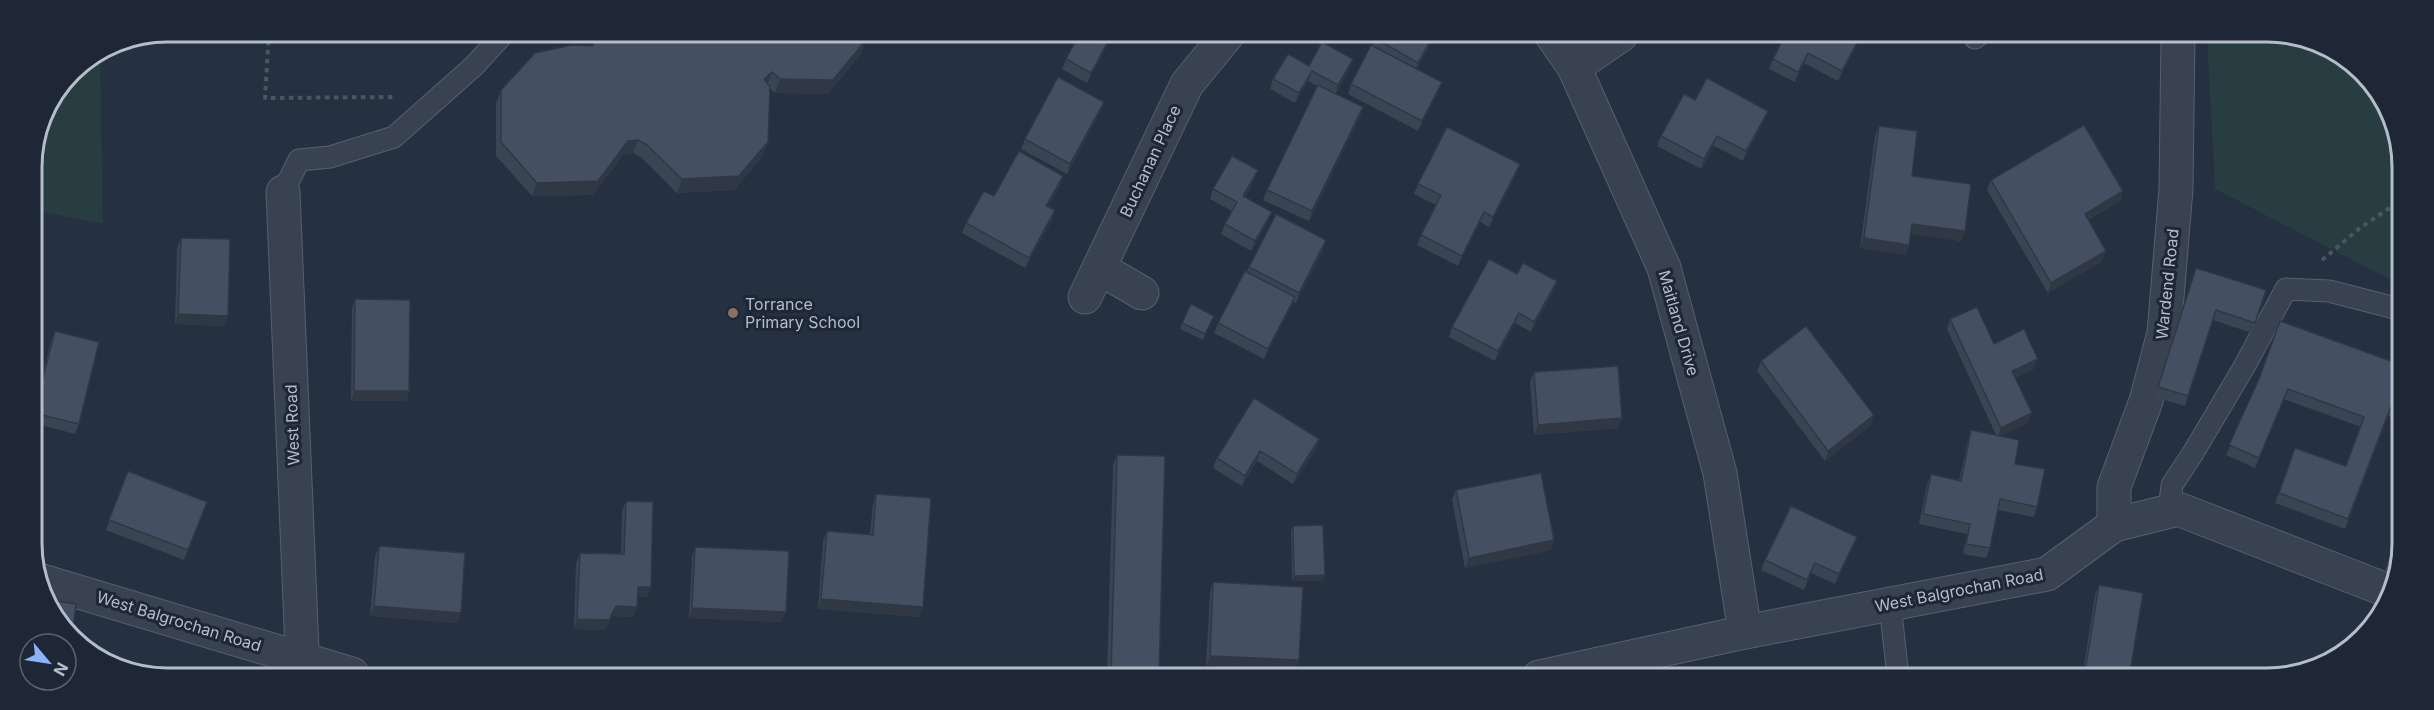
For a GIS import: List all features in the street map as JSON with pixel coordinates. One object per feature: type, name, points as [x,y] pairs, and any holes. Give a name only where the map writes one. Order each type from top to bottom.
[{"type":"street","name":"Buchanan Place","points":[[1085,297],[1186,84],[1221,42]]},
{"type":"street","name":"Maitland Drive","points":[[1557,42],[1574,66],[1665,268],[1720,473],[1745,632]]},
{"type":"street","points":[[1574,66],[1610,42]]},
{"type":"street","name":"Wardend Road","points":[[2114,525],[2114,487],[2146,401],[2164,333],[2176,189],[2178,42]]},
{"type":"street","name":"West Road","points":[[283,192],[303,666]]},
{"type":"street","points":[[1099,268],[1142,293]]},
{"type":"street","name":"West Balgrochan Road","points":[[1586,668],[1745,632],[2047,574],[2114,525],[2178,509],[2383,589]]},
{"type":"street","name":"West Balgrochan Road","points":[[49,583],[303,666]]},
{"type":"lane","points":[[283,192],[299,160],[330,157],[394,137],[474,66],[496,42]]},
{"type":"lane","points":[[2169,511],[2172,485],[2205,434],[2286,289],[2330,291],[2392,307]]},
{"type":"lane","points":[[1890,604],[1897,668]]},
{"type":"path","points":[[268,42],[265,98],[439,97]]},
{"type":"path","points":[[2286,289],[2360,228],[2392,206]]},
{"type":"green space","points":[[2207,42],[2283,43],[2299,46],[2329,59],[2343,68],[2366,91],[2379,112],[2390,143],[2392,280],[2215,189]]},
{"type":"green space","points":[[100,62],[103,224],[42,212],[42,159],[44,143],[52,119],[68,91]]},
{"type":"building","points":[[595,42],[864,42],[833,80],[780,79],[772,72],[764,79],[770,87],[768,142],[739,176],[682,179],[647,145],[638,140],[628,141],[598,181],[537,183],[501,142],[501,90],[535,53],[572,45],[592,46]]},
{"type":"building","points":[[1075,42],[1108,42],[1091,73],[1066,59]]},
{"type":"building","points":[[1322,42],[1353,59],[1338,85],[1312,71],[1299,93],[1273,79],[1288,54],[1309,66]]},
{"type":"building","points":[[1382,42],[1430,42],[1418,63]]},
{"type":"building","points":[[1782,42],[1857,42],[1842,71],[1808,53],[1798,72],[1773,59]]},
{"type":"building","points":[[1371,45],[1442,82],[1422,121],[1351,84]]},
{"type":"building","points":[[1058,77],[1104,102],[1070,164],[1025,139]]},
{"type":"building","points":[[1707,78],[1768,111],[1746,151],[1717,136],[1704,159],[1661,136],[1684,94],[1695,100]]},
{"type":"building","points":[[1318,85],[1363,107],[1312,211],[1267,190]]},
{"type":"building","points":[[2084,125],[2123,191],[2085,214],[2106,251],[2051,283],[1991,180]]},
{"type":"building","points":[[1879,126],[1917,131],[1912,176],[1971,184],[1965,231],[1912,224],[1909,245],[1864,238]]},
{"type":"building","points":[[1447,127],[1520,164],[1493,217],[1484,212],[1462,256],[1421,235],[1441,195],[1418,184]]},
{"type":"building","points":[[1019,151],[1063,176],[1046,206],[1055,210],[1029,258],[966,223],[984,191],[994,196]]},
{"type":"building","points":[[1232,156],[1258,170],[1243,196],[1272,212],[1255,241],[1225,224],[1237,202],[1213,189]]},
{"type":"building","points":[[1276,214],[1326,240],[1299,293],[1249,267]]},
{"type":"building","points":[[181,238],[230,239],[228,316],[178,314]]},
{"type":"building","points":[[1489,259],[1517,274],[1523,263],[1557,281],[1534,322],[1519,313],[1498,351],[1452,327]]},
{"type":"building","points":[[2196,268],[2266,290],[2255,323],[2216,310],[2188,396],[2158,387]]},
{"type":"building","points":[[1245,271],[1295,297],[1268,349],[1218,323]]},
{"type":"building","points":[[355,299],[410,300],[409,391],[354,391]]},
{"type":"building","points":[[1191,304],[1214,316],[1205,334],[1182,323]]},
{"type":"building","points":[[1977,307],[1994,344],[2024,329],[2038,359],[2012,371],[2032,413],[2001,428],[1950,319]]},
{"type":"building","points":[[2280,321],[2392,361],[2392,406],[2348,519],[2279,493],[2295,448],[2346,466],[2364,417],[2288,389],[2259,458],[2229,445],[2259,379]]},
{"type":"building","points":[[1806,326],[1874,415],[1828,451],[1761,361]]},
{"type":"building","points":[[55,331],[99,342],[79,424],[42,415],[42,382]]},
{"type":"building","points":[[1618,366],[1622,418],[1538,425],[1534,372]]},
{"type":"building","points":[[1254,398],[1319,439],[1297,474],[1260,451],[1245,476],[1217,458]]},
{"type":"building","points":[[1971,430],[2019,440],[2015,464],[2045,469],[2037,507],[2000,499],[1990,548],[1966,544],[1970,524],[1923,514],[1931,474],[1961,481]]},
{"type":"building","points":[[1117,455],[1165,456],[1159,668],[1111,668]]},
{"type":"building","points":[[128,471],[207,502],[188,550],[109,520]]},
{"type":"building","points":[[1541,473],[1554,540],[1469,558],[1456,490]]},
{"type":"building","points":[[876,494],[931,498],[923,607],[821,599],[827,531],[873,535]]},
{"type":"building","points":[[626,501],[653,502],[651,587],[638,587],[637,607],[616,606],[609,620],[577,619],[580,553],[624,554]]},
{"type":"building","points":[[1791,506],[1857,537],[1839,574],[1815,563],[1807,580],[1765,560]]},
{"type":"building","points":[[1323,525],[1325,575],[1294,576],[1293,526]]},
{"type":"building","points":[[379,546],[465,553],[461,613],[374,606]]},
{"type":"building","points":[[695,547],[789,551],[786,612],[692,608]]},
{"type":"building","points":[[1213,582],[1303,587],[1299,660],[1210,656]]},
{"type":"building","points":[[2099,585],[2143,593],[2131,668],[2086,668]]},
{"type":"building","points":[[57,601],[76,604],[73,625],[63,612]]},
{"type":"place","name":"Torrance Primary School","points":[[733,313]]}]
